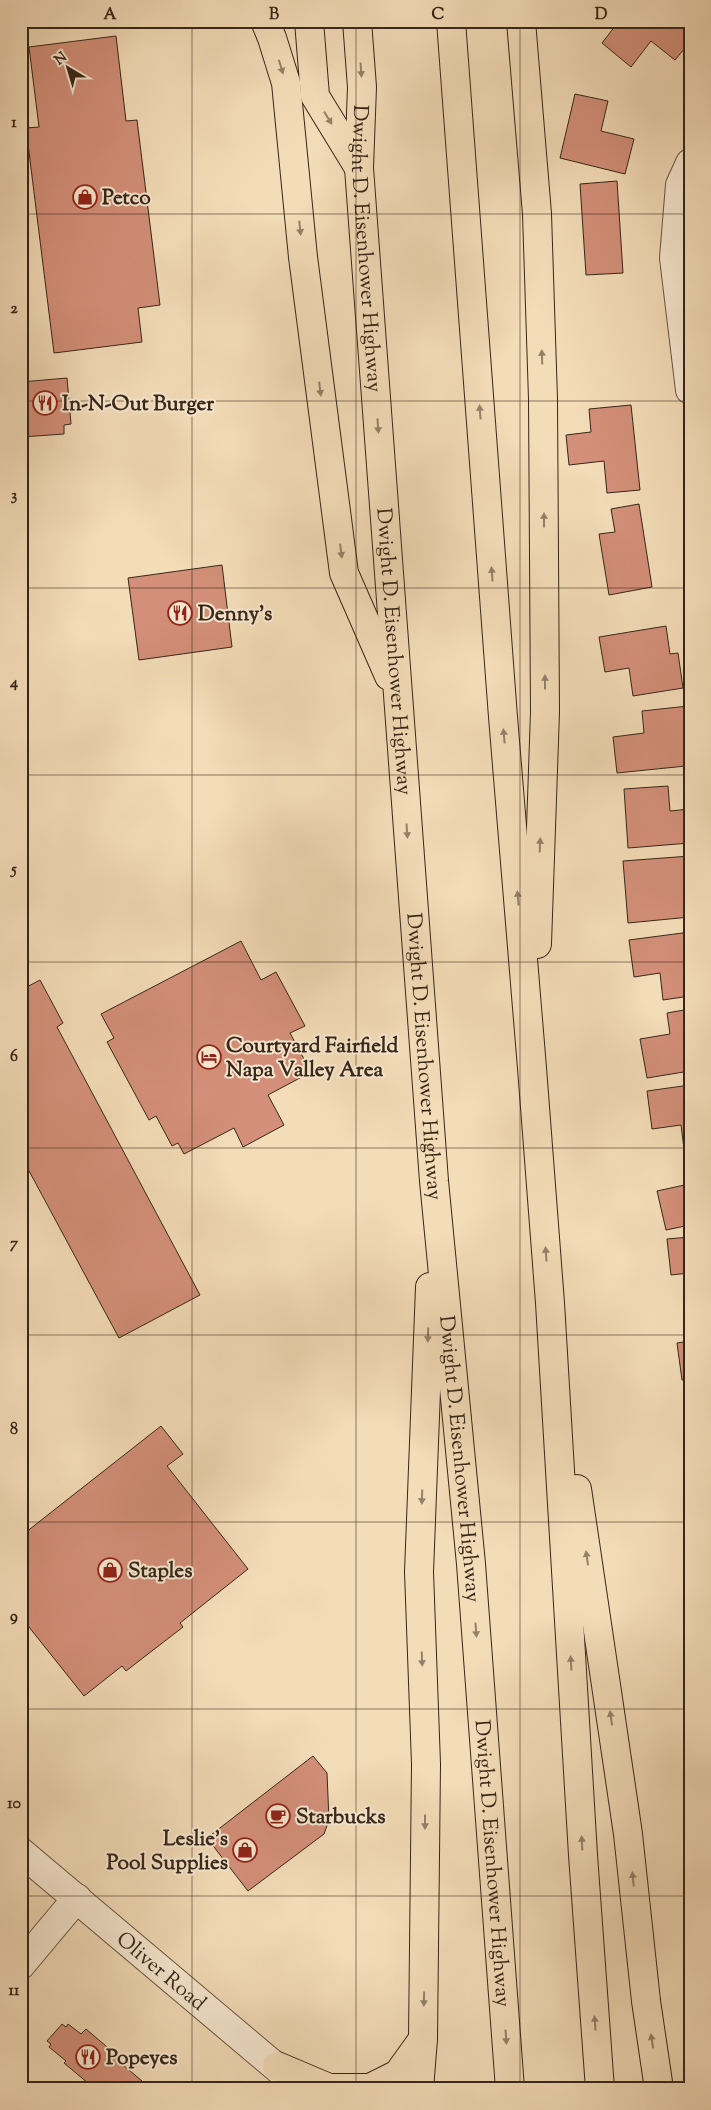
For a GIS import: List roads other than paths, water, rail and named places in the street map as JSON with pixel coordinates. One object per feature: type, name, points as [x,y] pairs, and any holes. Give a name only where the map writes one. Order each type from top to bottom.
[{"type":"highway","points":[[265,21],[286,83],[303,257],[344,574],[397,695]]},
{"type":"highway","points":[[309,21],[315,96],[359,168]]},
{"type":"highway","name":"Dwight D. Eisenhower Highway","points":[[357,21],[362,87],[359,168],[397,695],[434,1181],[471,1564],[510,2089]]},
{"type":"highway","points":[[451,21],[503,717],[550,1303],[583,1855],[600,2089]]},
{"type":"highway","points":[[521,21],[537,214],[543,409],[545,712],[532,1068]]},
{"type":"highway","points":[[419,2089],[424,2039],[426,1764],[419,1572],[434,1181]]},
{"type":"highway","points":[[550,1303],[628,1834],[646,2001],[660,2089]]},
{"type":"highway","points":[[277,2066],[329,2088],[370,2088],[398,2074],[424,2039]]},
{"type":"street","points":[[689,375],[674,258],[680,185],[690,163]]},
{"type":"street","name":"Oliver Road","points":[[21,1852],[302,2089]]},
{"type":"street","points":[[21,1965],[77,1898]]},
{"type":"place","name":"Petco","points":[[85,197]]},
{"type":"place","name":"In-N-Out Burger","points":[[45,403]]},
{"type":"place","name":"Denny's","points":[[180,613]]},
{"type":"place","name":"Courtyard Fairfield Napa Valley Area","points":[[209,1057]]},
{"type":"place","name":"Staples","points":[[110,1570]]},
{"type":"place","name":"Starbucks","points":[[278,1816]]},
{"type":"place","name":"Leslie's Pool Supplies","points":[[245,1850]]},
{"type":"place","name":"Popeyes","points":[[88,2057]]}]
